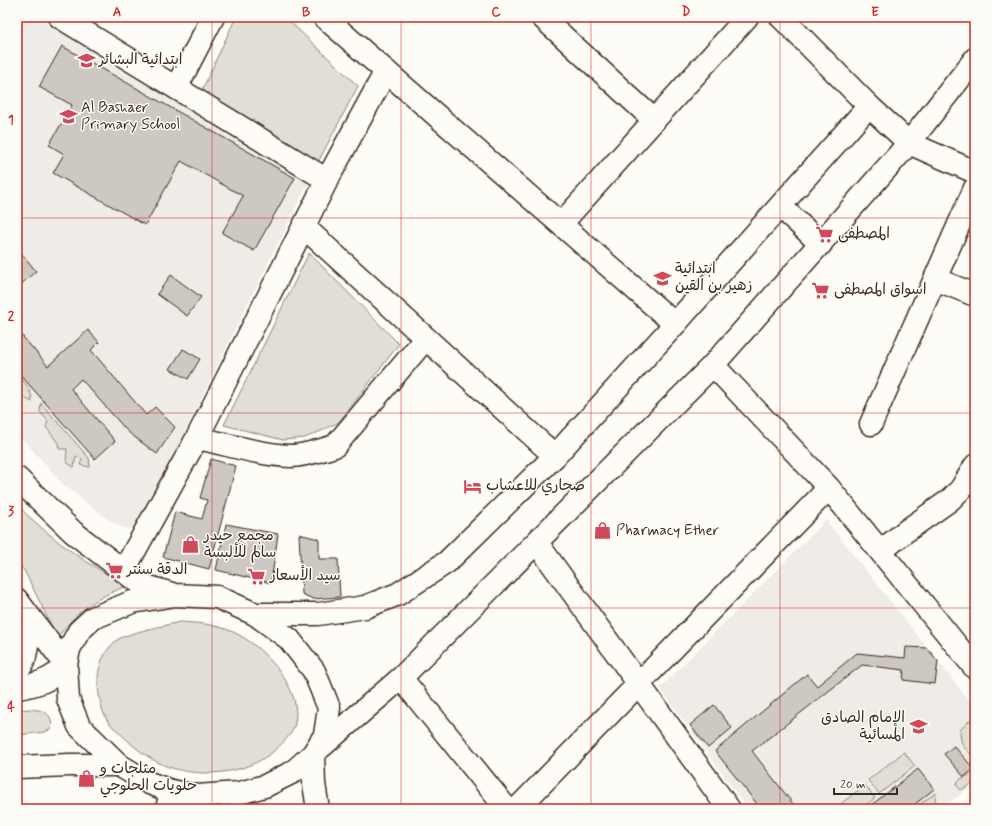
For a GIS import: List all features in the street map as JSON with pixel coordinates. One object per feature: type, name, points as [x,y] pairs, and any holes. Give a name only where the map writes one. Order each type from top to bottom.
[{"type":"street","points":[[60,17],[327,180]]},
{"type":"street","points":[[176,88],[213,17]]},
{"type":"street","points":[[324,17],[675,324]]},
{"type":"street","points":[[542,17],[654,120]]},
{"type":"street","points":[[561,224],[747,17]]},
{"type":"street","points":[[781,17],[869,106],[910,143],[975,172]]},
{"type":"street","points":[[169,800],[239,793],[265,786],[293,772],[401,678],[713,365],[910,143],[975,59]]},
{"type":"street","points":[[124,570],[197,438],[327,180],[386,71]]},
{"type":"street","points":[[255,614],[318,614],[343,612],[365,607],[398,594],[447,562],[555,456],[869,106]]},
{"type":"street","points":[[871,424],[975,188]]},
{"type":"street","points":[[780,206],[821,244]]},
{"type":"street","points":[[304,228],[555,456]]},
{"type":"street","points":[[935,279],[975,295]]},
{"type":"street","points":[[197,438],[268,453],[291,456],[335,446],[426,338]]},
{"type":"street","points":[[713,365],[829,488],[975,668]]},
{"type":"street","points":[[881,552],[906,531],[950,500],[961,488],[975,466]]},
{"type":"street","points":[[17,478],[73,532],[134,579],[149,587],[175,595],[217,598],[255,614],[289,639],[314,671],[329,708],[325,735],[312,754],[314,784],[318,809]]},
{"type":"street","points":[[517,809],[829,488]]},
{"type":"street","points":[[537,543],[729,809]]},
{"type":"street","points":[[175,595],[132,602],[93,618],[76,637],[69,649],[66,665],[68,699],[79,726],[119,766],[149,783],[169,800],[187,809]]},
{"type":"street","points":[[18,602],[66,665]]},
{"type":"street","points":[[17,673],[24,659],[27,640],[23,613],[18,602]]},
{"type":"street","points":[[17,688],[44,681],[58,674],[66,665]]},
{"type":"street","points":[[401,678],[508,809]]},
{"type":"street","points":[[17,767],[70,765],[119,766]]},
{"type":"shaded area","points":[[17,17],[37,17],[310,179],[145,514],[134,527],[127,529],[110,521],[65,486],[17,433]]},
{"type":"shaded area","points":[[236,17],[285,17],[358,86],[317,164],[202,90]]},
{"type":"shaded area","points":[[309,253],[399,344],[339,422],[321,431],[305,438],[283,440],[224,425]]},
{"type":"shaded area","points":[[17,374],[29,390],[32,402],[22,397],[18,392]]},
{"type":"shaded area","points":[[41,403],[89,458],[90,467],[80,465],[82,459],[76,456],[74,467],[66,462],[67,449],[59,449],[58,443],[46,427],[48,421],[40,412]]},
{"type":"shaded area","points":[[17,505],[64,546],[99,570],[127,586],[103,596],[89,605],[75,617],[57,637],[25,572],[17,561]]},
{"type":"shaded area","points":[[826,520],[975,708],[975,783],[942,809],[748,809],[660,688]]},
{"type":"shaded area","points":[[180,622],[212,625],[234,632],[262,652],[282,674],[294,700],[296,714],[294,727],[283,742],[263,759],[235,770],[220,772],[204,773],[174,769],[161,764],[141,752],[107,720],[103,712],[98,690],[98,679],[102,660],[108,649],[122,637]]},
{"type":"shaded area","points":[[17,710],[39,710],[46,713],[51,719],[51,729],[45,732],[17,735]]},
{"type":"shaded area","points":[[973,717],[975,720],[975,772],[972,755],[966,750],[961,741],[960,734],[960,730]]},
{"type":"shaded area","points":[[904,752],[915,766],[879,794],[868,780]]},
{"type":"shaded area","points":[[975,772],[975,782],[961,790],[956,785],[959,780]]},
{"type":"shaded area","points":[[865,785],[875,798],[861,809],[834,809]]},
{"type":"shaded area","points":[[936,793],[935,799],[938,809],[915,809],[924,801]]},
{"type":"building","points":[[62,46],[295,178],[254,251],[222,233],[243,196],[181,161],[145,225],[53,173],[64,154],[49,145],[72,105],[39,87]]},
{"type":"building","points":[[17,248],[36,271],[17,288]]},
{"type":"building","points":[[171,275],[201,297],[187,316],[157,294]]},
{"type":"building","points":[[17,330],[48,366],[88,330],[99,342],[91,350],[146,415],[155,407],[175,427],[157,454],[128,432],[81,379],[71,389],[115,441],[95,459],[17,371]]},
{"type":"building","points":[[183,349],[200,359],[188,379],[170,369]]},
{"type":"building","points":[[211,459],[236,466],[209,569],[163,557],[175,512],[202,519],[207,500],[200,498]]},
{"type":"building","points":[[226,524],[278,534],[271,583],[216,570]]},
{"type":"building","points":[[299,534],[319,539],[319,559],[338,559],[340,597],[313,599],[302,594]]},
{"type":"building","points":[[906,647],[927,648],[938,661],[935,684],[903,680],[904,670],[862,665],[752,751],[797,809],[761,809],[715,751],[807,674],[817,686],[857,653],[905,658]]},
{"type":"building","points":[[714,705],[732,728],[708,748],[690,725]]},
{"type":"building","points":[[954,746],[974,769],[964,777],[944,754]]},
{"type":"building","points":[[918,769],[934,789],[909,809],[866,809]]},
{"type":"place","name":"ابتدائية البشائر","points":[[86,60]]},
{"type":"place","name":"Al Bashaer Primary School","points":[[68,117]]},
{"type":"place","name":"المصطفى","points":[[825,234]]},
{"type":"place","name":"ابتدائية زهير بن القين","points":[[662,278]]},
{"type":"place","name":"اسواق المصطفى","points":[[821,290]]},
{"type":"place","name":"صحاري للاعشاب","points":[[473,486]]},
{"type":"place","name":"Pharmacy Ether","points":[[603,531]]},
{"type":"place","name":"مجمع حيدر سالم للألبسة","points":[[191,545]]},
{"type":"place","name":"الدقة سنتر","points":[[114,570]]},
{"type":"place","name":"سيد الأسعار","points":[[257,576]]},
{"type":"place","name":"الإمام الصادق المسائية","points":[[918,727]]},
{"type":"place","name":"مثلجات و حلويات الحلوجي","points":[[87,778]]}]
